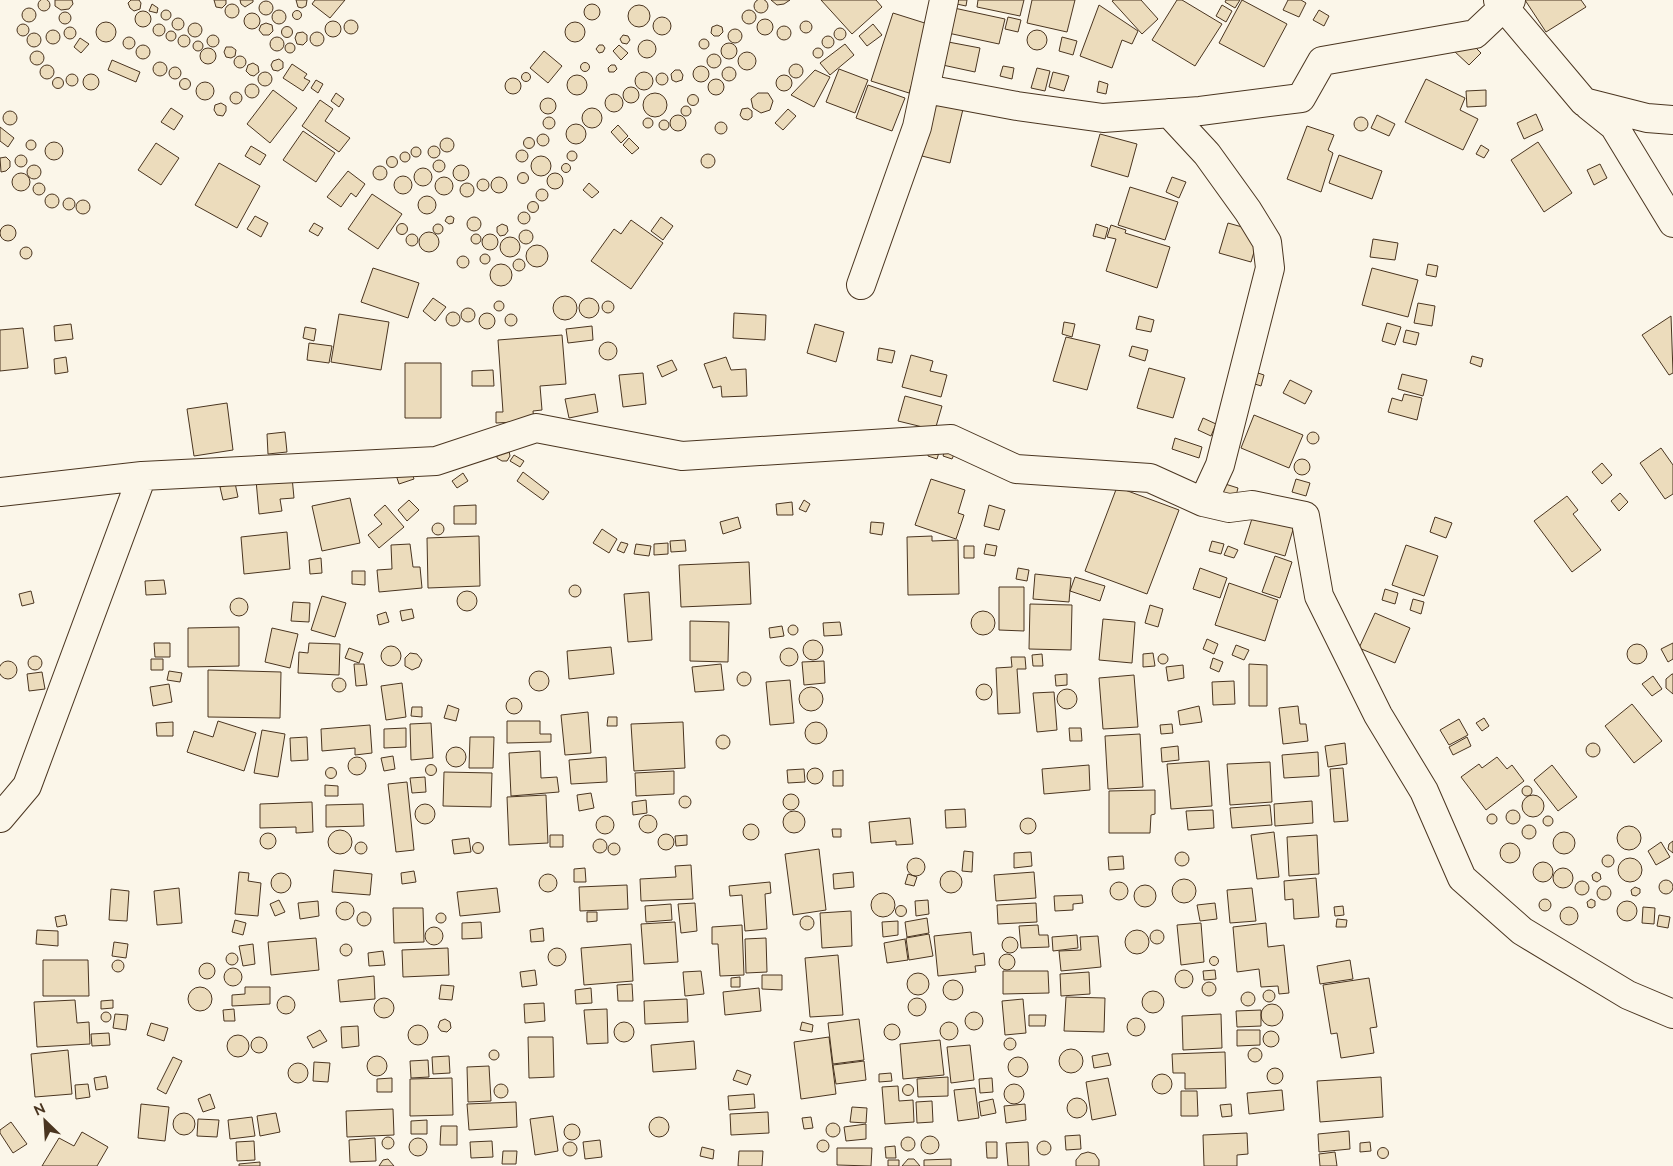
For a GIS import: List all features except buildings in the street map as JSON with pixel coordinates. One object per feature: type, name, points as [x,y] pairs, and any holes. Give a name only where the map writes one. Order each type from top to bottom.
[{"type":"street","points":[[861,285],[917,127],[944,0]]},
{"type":"street","points":[[926,89],[1016,106],[1103,118],[1169,113],[1302,98],[1322,61],[1475,34],[1504,2],[1584,102],[1614,126],[1673,223]]},
{"type":"street","points":[[1584,102],[1647,118],[1673,120]]},
{"type":"street","points":[[1169,113],[1207,154],[1248,211],[1267,242],[1270,268],[1220,465],[1203,502]]},
{"type":"street","points":[[0,492],[142,476],[436,461],[536,428],[682,456],[951,439],[1016,469],[1150,478],[1203,502],[1229,508],[1252,505],[1305,516],[1319,596],[1378,715],[1424,791],[1462,878],[1522,931],[1628,995],[1673,1014]]},
{"type":"street","points":[[0,818],[27,786],[142,476]]}]
